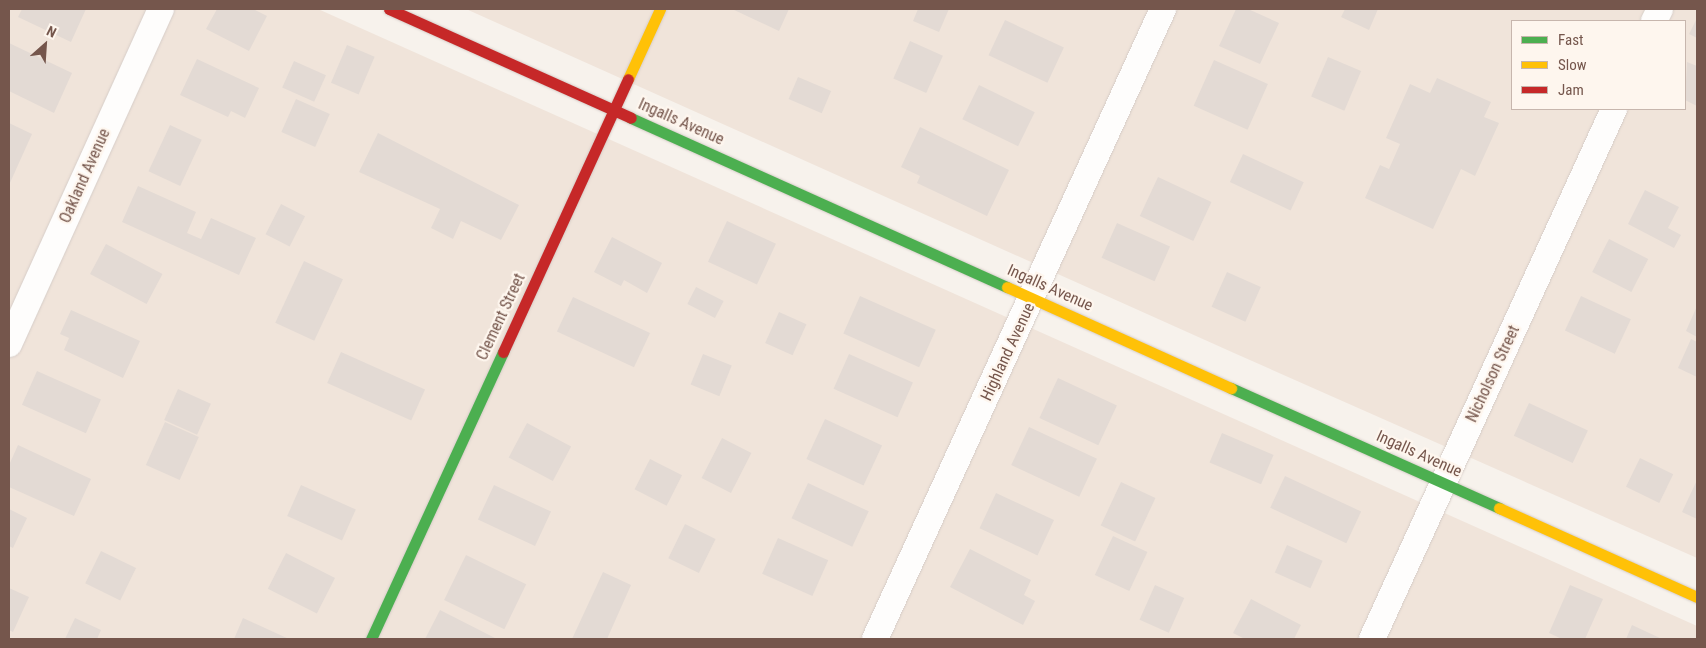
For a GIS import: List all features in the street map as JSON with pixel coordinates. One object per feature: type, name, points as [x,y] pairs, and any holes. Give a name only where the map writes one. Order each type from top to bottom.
[{"type":"street","name":"Oakland Avenue","points":[[9,344],[161,9]]},
{"type":"street","name":"Ingalls Avenue","points":[[389,9],[1697,597]]},
{"type":"street","name":"Clement Street","points":[[371,639],[660,9]]},
{"type":"street","name":"Highland Avenue","points":[[875,639],[1033,298],[1163,9]]},
{"type":"street","name":"Nicholson Street","points":[[1372,639],[1614,110]]},
{"type":"shaded area","points":[[9,9],[318,9],[1697,626],[1697,639],[9,639]]},
{"type":"shaded area","points":[[466,9],[1697,9],[1697,558],[1234,353]]},
{"type":"building","points":[[22,9],[86,9],[71,42],[18,17]]},
{"type":"building","points":[[217,9],[253,9],[267,16],[249,51],[206,29]]},
{"type":"building","points":[[732,9],[789,9],[779,31]]},
{"type":"building","points":[[918,9],[949,9],[939,32],[913,21]]},
{"type":"building","points":[[1236,9],[1248,9],[1279,23],[1260,64],[1219,46]]},
{"type":"building","points":[[1345,9],[1378,9],[1369,30],[1341,17]]},
{"type":"building","points":[[1697,18],[1697,38],[1689,34]]},
{"type":"building","points":[[1005,20],[1064,47],[1047,83],[989,55]]},
{"type":"building","points":[[910,41],[943,56],[926,93],[893,78]]},
{"type":"building","points":[[9,43],[72,73],[54,113],[9,91]]},
{"type":"building","points":[[347,45],[375,57],[359,94],[331,83]]},
{"type":"building","points":[[1328,57],[1361,71],[1344,111],[1311,97]]},
{"type":"building","points":[[197,59],[259,88],[245,118],[231,111],[228,117],[180,95]]},
{"type":"building","points":[[1214,60],[1268,84],[1248,130],[1194,106]]},
{"type":"building","points":[[294,61],[326,75],[314,102],[282,87]]},
{"type":"building","points":[[1687,62],[1697,66],[1697,106],[1686,100]]},
{"type":"building","points":[[798,77],[831,91],[822,113],[789,99]]},
{"type":"building","points":[[1437,78],[1491,102],[1484,117],[1499,123],[1475,176],[1461,169],[1433,229],[1365,198],[1380,165],[1389,169],[1400,144],[1386,138],[1410,84],[1430,93]]},
{"type":"building","points":[[979,85],[1035,112],[1018,146],[962,119]]},
{"type":"building","points":[[296,99],[330,114],[315,147],[281,132]]},
{"type":"building","points":[[9,123],[32,134],[9,185]]},
{"type":"building","points":[[170,125],[202,140],[180,186],[148,171]]},
{"type":"building","points":[[920,127],[1009,170],[987,216],[917,183],[920,176],[901,167]]},
{"type":"building","points":[[378,133],[519,205],[501,240],[461,221],[453,239],[431,228],[440,209],[359,172]]},
{"type":"building","points":[[1243,154],[1304,182],[1291,210],[1230,182]]},
{"type":"building","points":[[1158,177],[1211,202],[1193,241],[1140,216]]},
{"type":"building","points":[[138,186],[196,212],[187,233],[201,239],[211,218],[256,238],[239,275],[122,222]]},
{"type":"building","points":[[1645,190],[1679,207],[1668,228],[1681,235],[1674,248],[1628,224]]},
{"type":"building","points":[[281,204],[305,216],[290,247],[266,234]]},
{"type":"building","points":[[727,221],[776,244],[757,285],[708,262]]},
{"type":"building","points":[[1117,223],[1170,247],[1155,281],[1102,258]]},
{"type":"building","points":[[612,237],[662,263],[647,293],[624,280],[621,286],[594,272]]},
{"type":"building","points":[[1609,239],[1648,259],[1631,292],[1592,272]]},
{"type":"building","points":[[106,244],[163,274],[147,304],[90,274]]},
{"type":"building","points":[[304,261],[343,279],[314,341],[275,323]]},
{"type":"building","points":[[1227,272],[1261,287],[1245,322],[1212,307]]},
{"type":"building","points":[[696,287],[724,301],[715,318],[687,304]]},
{"type":"building","points":[[860,296],[936,330],[919,367],[843,333]]},
{"type":"building","points":[[1581,296],[1631,319],[1615,354],[1565,330]]},
{"type":"building","points":[[573,297],[650,333],[634,367],[557,331]]},
{"type":"building","points":[[1697,306],[1697,337],[1686,331]]},
{"type":"building","points":[[71,310],[140,341],[123,378],[64,350],[69,338],[60,334]]},
{"type":"building","points":[[779,312],[806,324],[793,355],[765,343]]},
{"type":"building","points":[[1691,339],[1697,342],[1697,377],[1678,368]]},
{"type":"building","points":[[341,352],[425,389],[411,420],[327,383]]},
{"type":"building","points":[[703,354],[732,366],[719,396],[691,385]]},
{"type":"building","points":[[849,354],[913,382],[897,417],[834,389]]},
{"type":"building","points":[[37,371],[101,399],[86,433],[22,405]]},
{"type":"building","points":[[1058,378],[1117,405],[1098,445],[1039,418]]},
{"type":"building","points":[[178,389],[211,404],[197,435],[164,420]]},
{"type":"building","points":[[1529,403],[1588,430],[1573,463],[1514,436]]},
{"type":"building","points":[[825,419],[882,446],[864,486],[806,459]]},
{"type":"building","points":[[165,422],[199,437],[180,480],[146,465]]},
{"type":"building","points":[[527,423],[571,446],[553,481],[509,457]]},
{"type":"building","points":[[1029,427],[1097,459],[1079,497],[1011,465]]},
{"type":"building","points":[[1222,433],[1274,455],[1261,484],[1209,462]]},
{"type":"building","points":[[722,438],[751,453],[731,493],[702,478]]},
{"type":"building","points":[[18,445],[91,479],[74,516],[9,487],[9,465]]},
{"type":"building","points":[[1640,458],[1673,474],[1659,503],[1626,487]]},
{"type":"building","points":[[650,459],[682,475],[667,506],[635,489]]},
{"type":"building","points":[[1285,476],[1361,511],[1346,543],[1270,508]]},
{"type":"building","points":[[1697,480],[1697,519],[1682,512]]},
{"type":"building","points":[[1121,482],[1155,498],[1135,542],[1101,526]]},
{"type":"building","points":[[808,483],[869,511],[852,547],[792,518]]},
{"type":"building","points":[[301,485],[356,509],[342,540],[287,516]]},
{"type":"building","points":[[494,485],[551,512],[535,546],[478,519]]},
{"type":"building","points":[[996,493],[1054,520],[1038,555],[980,528]]},
{"type":"building","points":[[9,509],[27,518],[13,548],[9,546]]},
{"type":"building","points":[[685,524],[716,539],[699,573],[668,558]]},
{"type":"building","points":[[1113,536],[1147,552],[1129,591],[1095,575]]},
{"type":"building","points":[[778,538],[828,560],[812,596],[762,574]]},
{"type":"building","points":[[1287,545],[1323,561],[1310,588],[1275,572]]},
{"type":"building","points":[[970,549],[1031,580],[1024,595],[1035,601],[1023,625],[950,587]]},
{"type":"building","points":[[101,551],[136,568],[120,600],[85,583]]},
{"type":"building","points":[[286,553],[335,578],[317,614],[268,589]]},
{"type":"building","points":[[466,555],[526,584],[504,629],[444,600]]},
{"type":"building","points":[[603,572],[631,585],[607,639],[572,639]]},
{"type":"building","points":[[1155,585],[1184,598],[1169,633],[1140,620]]},
{"type":"building","points":[[1570,585],[1603,599],[1585,639],[1562,639],[1549,633]]},
{"type":"building","points":[[9,588],[29,597],[13,632],[9,630]]},
{"type":"building","points":[[1251,599],[1301,625],[1294,639],[1245,639],[1233,633]]},
{"type":"building","points":[[440,610],[497,639],[425,639]]},
{"type":"building","points":[[75,618],[101,630],[97,639],[65,639]]},
{"type":"building","points":[[243,618],[289,639],[234,639]]},
{"type":"building","points":[[1632,625],[1662,639],[1626,639]]},
{"type":"traffic: fast","points":[[631,118],[1007,287]]},
{"type":"traffic: fast","points":[[371,639],[503,352]]},
{"type":"traffic: fast","points":[[1231,388],[1499,508]]},
{"type":"traffic: slow","points":[[628,79],[660,9]]},
{"type":"traffic: slow","points":[[1007,287],[1231,388]]},
{"type":"traffic: slow","points":[[1499,508],[1697,597]]},
{"type":"traffic: jam","points":[[389,9],[631,118]]},
{"type":"traffic: jam","points":[[503,352],[628,79]]}]
